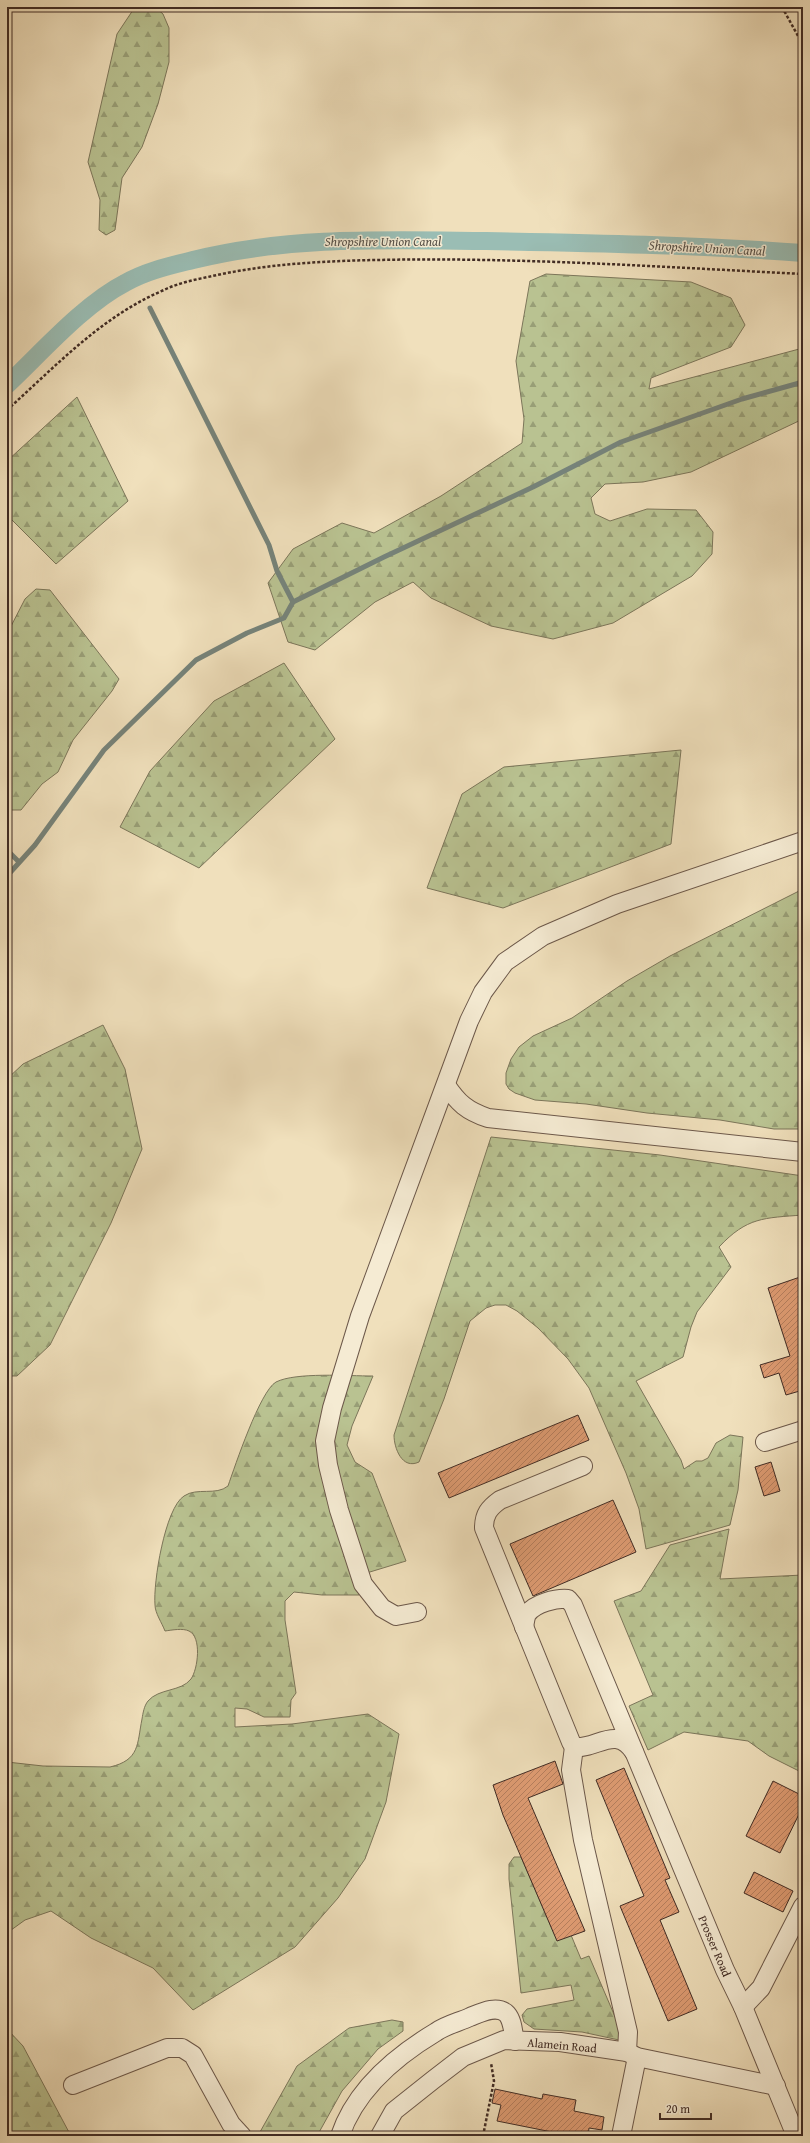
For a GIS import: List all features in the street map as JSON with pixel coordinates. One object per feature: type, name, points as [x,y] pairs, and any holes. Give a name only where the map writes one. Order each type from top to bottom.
[{"type":"street","points":[[417,1612],[396,1616],[382,1608],[363,1584],[339,1510],[328,1465],[325,1441],[332,1408],[360,1316],[471,1016],[483,992],[505,962],[543,936],[617,904],[803,841]]},
{"type":"street","points":[[446,1085],[455,1098],[471,1112],[488,1118],[803,1152]]},
{"type":"street","points":[[765,1442],[803,1430]]},
{"type":"street","points":[[582,1466],[500,1500],[488,1509],[484,1518],[484,1528],[574,1746],[571,1770],[583,1840],[628,2032],[632,2055],[622,2136]]},
{"type":"street","name":"Prosser Road","points":[[524,1627],[526,1616],[532,1609],[558,1598],[568,1599],[573,1605],[796,2136]]},
{"type":"street","points":[[574,1746],[582,1748],[608,1738],[629,1744],[635,1754]]},
{"type":"street","points":[[743,2007],[761,1988],[803,1906]]},
{"type":"street","points":[[340,2136],[362,2095],[392,2062],[437,2031],[486,2010],[498,2010],[507,2014],[511,2023],[515,2041]]},
{"type":"street","name":"Alamein Road","points":[[380,2136],[394,2111],[463,2057],[504,2040],[560,2042],[632,2055],[776,2086]]},
{"type":"street","points":[[73,2085],[167,2048],[182,2048],[193,2055],[231,2124],[242,2136]]},
{"type":"path","points":[[782,7],[803,45]]},
{"type":"path","points":[[7,410],[105,323],[138,303],[164,289],[192,280],[263,267],[342,261],[440,259],[611,263],[803,274]]},
{"type":"path","points":[[483,2136],[494,2081],[488,2047]]},
{"type":"green space","points":[[135,7],[155,7],[163,14],[169,28],[169,62],[158,104],[142,147],[122,178],[115,230],[106,235],[99,230],[100,200],[88,162],[117,34]]},
{"type":"green space","points":[[546,274],[691,282],[731,298],[745,325],[731,347],[651,378],[649,389],[803,348],[803,419],[691,472],[643,482],[605,484],[591,498],[595,514],[610,521],[647,509],[696,510],[713,532],[712,554],[692,576],[613,623],[553,639],[491,626],[431,598],[413,582],[375,602],[315,650],[288,642],[268,583],[293,549],[342,523],[374,533],[441,496],[522,443],[524,419],[516,361],[530,281]]},
{"type":"green space","points":[[77,397],[128,501],[56,564],[7,515],[7,461]]},
{"type":"green space","points":[[36,589],[50,590],[119,679],[112,691],[73,740],[58,772],[42,784],[21,810],[7,810],[7,634],[25,599]]},
{"type":"green space","points":[[284,663],[335,739],[199,868],[120,827],[150,771],[214,701]]},
{"type":"green space","points":[[681,750],[671,844],[503,908],[427,888],[462,794],[504,767]]},
{"type":"green space","points":[[803,889],[803,1129],[774,1129],[720,1120],[647,1113],[586,1104],[535,1100],[515,1093],[509,1089],[506,1084],[506,1073],[511,1059],[519,1047],[533,1036],[572,1018],[627,981],[670,956]]},
{"type":"green space","points":[[103,1025],[125,1069],[142,1149],[111,1223],[50,1345],[17,1376],[7,1376],[7,1079],[23,1064]]},
{"type":"green space","points":[[491,1137],[660,1155],[803,1176],[803,1215],[777,1217],[757,1221],[748,1224],[729,1237],[719,1247],[731,1267],[697,1312],[691,1327],[683,1357],[636,1381],[681,1460],[684,1469],[696,1461],[702,1461],[708,1458],[716,1443],[730,1435],[743,1437],[738,1490],[730,1525],[646,1549],[639,1509],[626,1473],[589,1388],[568,1359],[538,1328],[517,1311],[506,1305],[495,1305],[486,1308],[470,1321],[444,1399],[419,1462],[413,1464],[408,1463],[400,1456],[397,1451],[394,1435]]},
{"type":"green space","points":[[309,1376],[373,1376],[352,1426],[347,1445],[355,1462],[372,1473],[406,1561],[360,1575],[359,1595],[322,1595],[294,1592],[285,1601],[285,1620],[296,1693],[291,1700],[290,1717],[264,1717],[247,1709],[235,1708],[235,1727],[292,1724],[368,1714],[399,1734],[386,1802],[365,1859],[338,1898],[295,1947],[193,2010],[153,1968],[91,1938],[51,1911],[25,1920],[7,1933],[7,1762],[43,1766],[110,1767],[120,1764],[127,1760],[135,1750],[138,1743],[143,1712],[148,1701],[158,1694],[187,1683],[193,1674],[198,1654],[196,1640],[193,1634],[184,1630],[165,1631],[155,1608],[158,1564],[166,1530],[177,1503],[189,1493],[218,1491],[228,1486],[256,1414],[263,1399],[276,1382],[296,1377]]},
{"type":"green space","points":[[729,1529],[720,1579],[803,1575],[803,1773],[769,1756],[748,1741],[684,1732],[648,1750],[629,1706],[653,1695],[614,1601],[641,1591],[670,1545]]},
{"type":"green space","points":[[514,1857],[521,1857],[557,1940],[571,1935],[581,1959],[589,1956],[622,2033],[619,2040],[582,2032],[534,2029],[524,2022],[522,2015],[527,2009],[574,2000],[571,1985],[521,1993],[509,1879],[509,1864]]},
{"type":"green space","points":[[392,2020],[403,2022],[403,2031],[378,2049],[342,2091],[317,2136],[259,2136],[297,2066],[349,2028]]},
{"type":"green space","points":[[7,2029],[23,2046],[71,2136],[7,2136]]},
{"type":"building","points":[[803,1276],[803,1390],[786,1395],[779,1373],[764,1378],[760,1365],[790,1356],[768,1288]]},
{"type":"building","points":[[578,1415],[589,1440],[449,1498],[438,1473]]},
{"type":"building","points":[[771,1462],[780,1491],[764,1496],[755,1467]]},
{"type":"building","points":[[613,1500],[636,1552],[533,1596],[510,1544]]},
{"type":"building","points":[[555,1761],[563,1784],[528,1798],[585,1931],[557,1941],[503,1815],[493,1785]]},
{"type":"building","points":[[624,1768],[670,1878],[665,1880],[679,1912],[660,1920],[697,2009],[668,2021],[620,1906],[644,1896],[596,1780]]},
{"type":"building","points":[[773,1781],[803,1796],[803,1806],[780,1853],[746,1836]]},
{"type":"building","points":[[754,1872],[793,1891],[783,1912],[744,1893]]},
{"type":"building","points":[[495,2089],[542,2099],[543,2094],[576,2100],[574,2111],[604,2117],[602,2130],[589,2128],[588,2136],[572,2136],[497,2121],[501,2105],[492,2103]]},
{"type":"waterway","name":"Shropshire Union Canal","points":[[7,385],[63,330],[94,303],[110,292],[149,272],[229,252],[302,243],[412,240],[645,245],[803,253]]},
{"type":"waterway","points":[[150,308],[269,545],[277,571],[293,602]]},
{"type":"waterway","points":[[7,876],[35,845],[104,750],[196,660],[247,633],[284,618],[293,602],[384,557],[533,487],[621,442],[742,399],[803,382]]},
{"type":"waterway","points":[[7,850],[19,862]]}]
